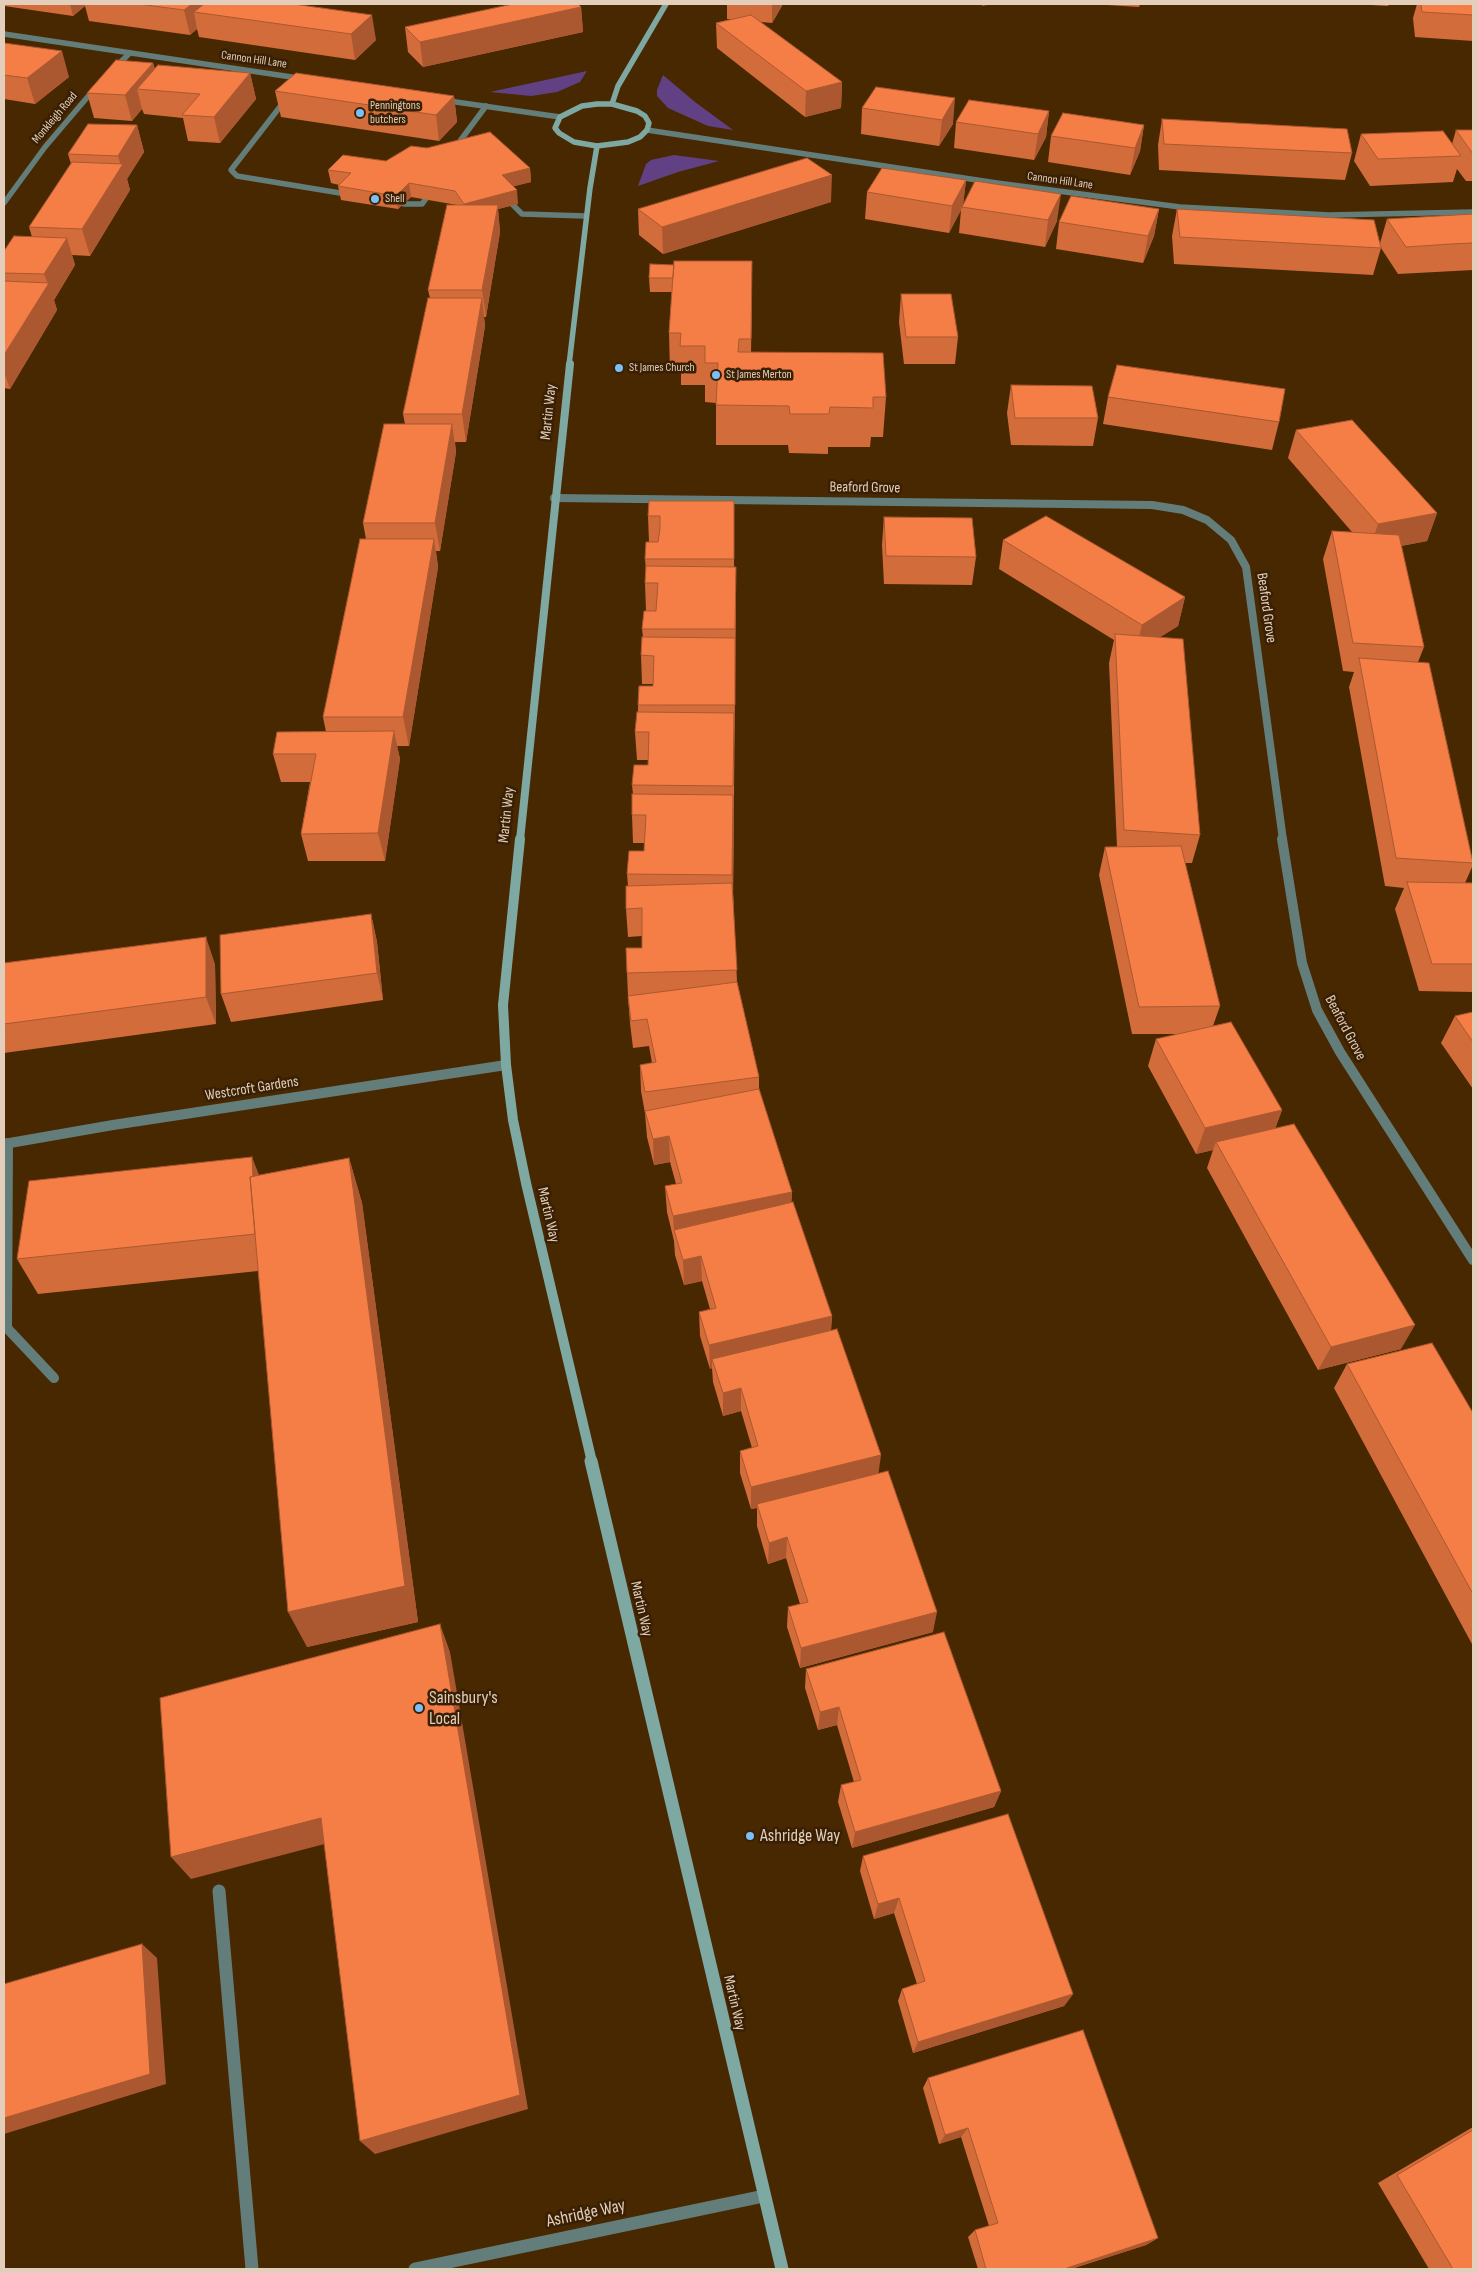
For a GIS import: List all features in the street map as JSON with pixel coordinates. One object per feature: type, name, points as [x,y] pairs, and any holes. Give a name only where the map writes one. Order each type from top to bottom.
[{"type":"main road","points":[[612,104],[618,86],[666,4]]},
{"type":"main road","points":[[612,104],[637,111],[645,116],[649,123],[647,130],[640,137],[628,142],[597,146],[585,145],[564,138],[556,128],[560,117],[582,106],[612,104]]},
{"type":"main road","name":"Martin Way","points":[[597,146],[586,216],[554,498],[503,1005],[506,1065],[513,1120],[526,1183],[782,2269]]},
{"type":"street","name":"Cannon Hill Lane","points":[[4,34],[311,80]]},
{"type":"street","points":[[107,75],[130,53]]},
{"type":"street","points":[[296,85],[301,78]]},
{"type":"street","name":"Monkleigh Road","points":[[4,203],[56,133],[100,82]]},
{"type":"street","points":[[291,92],[231,170],[237,176],[346,194]]},
{"type":"street","points":[[437,99],[560,117]]},
{"type":"street","points":[[454,159],[459,151],[460,141],[486,106]]},
{"type":"street","name":"Cannon Hill Lane","points":[[647,130],[1007,185],[1180,207],[1329,215],[1473,212]]},
{"type":"street","points":[[459,151],[466,158]]},
{"type":"street","points":[[404,204],[422,204],[438,181]]},
{"type":"street","points":[[501,194],[522,214],[586,216]]},
{"type":"street","name":"Beaford Grove","points":[[554,498],[1152,505],[1182,510],[1207,520],[1231,540],[1246,567],[1287,874],[1302,962],[1317,1010],[1340,1052],[1473,1260]]},
{"type":"street","name":"Westcroft Gardens","points":[[6,1144],[113,1125],[506,1065]]},
{"type":"street","points":[[6,1144],[6,1328],[54,1378]]},
{"type":"street","points":[[219,1891],[252,2269]]},
{"type":"street","name":"Ashridge Way","points":[[415,2269],[764,2196]]},
{"type":"shaded area","points":[[587,71],[580,82],[557,92],[531,96],[490,92]]},
{"type":"shaded area","points":[[663,75],[733,130],[708,126],[668,108],[657,96],[657,90]]},
{"type":"shaded area","points":[[674,155],[719,161],[678,172],[638,186],[646,164],[651,160]]},
{"type":"building","points":[[138,4],[192,4],[184,10]]},
{"type":"building","points":[[204,4],[293,4],[372,15],[351,34],[194,12]]},
{"type":"building","points":[[513,4],[578,4],[581,7],[420,42],[405,27]]},
{"type":"building","points":[[1421,4],[1473,4],[1473,15],[1422,12]]},
{"type":"building","points":[[751,15],[842,82],[806,91],[716,23]]},
{"type":"building","points":[[4,43],[62,51],[27,78],[4,75]]},
{"type":"building","points":[[116,60],[153,63],[125,95],[87,93]]},
{"type":"building","points":[[158,65],[250,73],[214,117],[182,115],[200,94],[137,89]]},
{"type":"building","points":[[296,73],[454,96],[436,115],[275,91]]},
{"type":"building","points":[[876,87],[955,98],[942,120],[862,108]]},
{"type":"building","points":[[969,100],[1049,111],[1038,134],[956,122]]},
{"type":"building","points":[[1063,113],[1144,125],[1135,148],[1051,136]]},
{"type":"building","points":[[1162,119],[1347,129],[1352,153],[1164,144]]},
{"type":"building","points":[[88,124],[137,125],[118,156],[68,154]]},
{"type":"building","points":[[1456,130],[1473,130],[1473,154]]},
{"type":"building","points":[[1443,131],[1461,156],[1378,159],[1361,134]]},
{"type":"building","points":[[490,132],[530,168],[502,175],[517,190],[464,204],[455,191],[409,183],[396,196],[338,186],[351,173],[328,170],[343,155],[386,161],[411,146],[427,148]]},
{"type":"building","points":[[807,158],[832,175],[662,227],[638,209]]},
{"type":"building","points":[[72,162],[123,164],[82,229],[29,227]]},
{"type":"building","points":[[882,168],[966,180],[952,206],[867,192]]},
{"type":"building","points":[[975,181],[1061,194],[1048,220],[962,207]]},
{"type":"building","points":[[1071,196],[1159,209],[1148,236],[1059,222]]},
{"type":"building","points":[[447,205],[498,205],[482,290],[428,290]]},
{"type":"building","points":[[1177,209],[1374,220],[1381,248],[1180,237]]},
{"type":"building","points":[[1473,214],[1473,243],[1406,247],[1387,219]]},
{"type":"building","points":[[14,236],[67,238],[44,274],[4,273],[4,251]]},
{"type":"building","points":[[674,261],[752,261],[751,339],[739,339],[738,352],[883,353],[886,397],[873,397],[873,408],[830,407],[829,414],[790,414],[789,406],[716,405],[718,363],[705,363],[705,346],[680,346],[681,333],[669,333]]},
{"type":"building","points":[[650,264],[674,265],[673,278],[649,278]]},
{"type":"building","points":[[4,281],[49,283],[4,355]]},
{"type":"building","points":[[901,294],[951,294],[958,337],[906,337]]},
{"type":"building","points":[[428,298],[482,298],[462,414],[403,414]]},
{"type":"building","points":[[1117,365],[1285,389],[1279,422],[1108,397]]},
{"type":"building","points":[[1011,385],[1092,386],[1098,418],[1015,418]]},
{"type":"building","points":[[1352,420],[1437,513],[1378,524],[1296,430]]},
{"type":"building","points":[[384,424],[452,424],[435,523],[363,523]]},
{"type":"building","points":[[649,501],[734,501],[734,559],[645,559],[646,542],[658,542],[660,529],[660,516],[648,516]]},
{"type":"building","points":[[1046,516],[1185,597],[1142,625],[1003,540]]},
{"type":"building","points":[[884,517],[972,518],[976,557],[886,556]]},
{"type":"building","points":[[1332,531],[1399,535],[1424,647],[1353,643]]},
{"type":"building","points":[[360,539],[434,539],[403,717],[323,717]]},
{"type":"building","points":[[646,566],[736,567],[735,629],[642,629],[644,611],[656,611],[658,583],[645,583]]},
{"type":"building","points":[[1115,634],[1183,639],[1200,835],[1124,830]]},
{"type":"building","points":[[642,637],[735,638],[735,705],[638,705],[639,686],[653,686],[654,656],[641,655]]},
{"type":"building","points":[[1359,658],[1429,663],[1473,863],[1396,858]]},
{"type":"building","points":[[637,712],[734,713],[733,786],[632,785],[634,765],[648,765],[649,732],[635,732]]},
{"type":"building","points":[[394,731],[378,833],[301,834],[316,754],[273,754],[277,732]]},
{"type":"building","points":[[632,794],[733,795],[732,875],[627,874],[629,851],[644,851],[646,815],[632,815]]},
{"type":"building","points":[[1181,846],[1220,1006],[1139,1007],[1105,847]]},
{"type":"building","points":[[1407,882],[1473,883],[1473,964],[1432,964]]},
{"type":"building","points":[[732,883],[737,970],[627,973],[626,948],[642,948],[642,908],[626,909],[626,886]]},
{"type":"building","points":[[371,914],[377,973],[221,994],[220,935]]},
{"type":"building","points":[[206,937],[206,997],[4,1024],[4,963]]},
{"type":"building","points":[[737,982],[759,1077],[645,1092],[640,1065],[656,1062],[647,1019],[631,1021],[628,996]]},
{"type":"building","points":[[1473,1012],[1473,1042],[1455,1016]]},
{"type":"building","points":[[1231,1022],[1282,1110],[1205,1128],[1156,1039]]},
{"type":"building","points":[[759,1089],[792,1192],[673,1216],[665,1186],[682,1183],[669,1136],[653,1139],[645,1111]]},
{"type":"building","points":[[1294,1124],[1415,1325],[1331,1347],[1216,1142]]},
{"type":"building","points":[[252,1157],[253,1176],[250,1177],[255,1234],[17,1259],[29,1181]]},
{"type":"building","points":[[349,1158],[405,1586],[288,1612],[250,1177]]},
{"type":"building","points":[[793,1202],[832,1316],[709,1345],[699,1312],[716,1308],[701,1256],[683,1260],[674,1230]]},
{"type":"building","points":[[837,1329],[881,1455],[751,1487],[740,1451],[758,1446],[741,1388],[723,1393],[712,1359]]},
{"type":"building","points":[[1432,1343],[1473,1413],[1473,1594],[1347,1364]]},
{"type":"building","points":[[888,1471],[937,1612],[801,1648],[788,1607],[808,1602],[787,1537],[769,1543],[757,1504]]},
{"type":"building","points":[[440,1624],[520,2095],[360,2141],[321,1818],[171,1857],[160,1698]]},
{"type":"building","points":[[944,1632],[1001,1791],[855,1832],[841,1785],[861,1780],[839,1707],[820,1712],[806,1669]]},
{"type":"building","points":[[1008,1814],[1073,1994],[918,2042],[902,1989],[925,1981],[899,1898],[878,1904],[863,1856]]},
{"type":"building","points":[[142,1944],[150,2074],[4,2118],[4,1984]]},
{"type":"building","points":[[1083,2030],[1158,2238],[1064,2269],[986,2269],[975,2230],[998,2223],[968,2128],[945,2135],[928,2078]]},
{"type":"building","points":[[1473,2130],[1473,2269],[1453,2269],[1397,2175]]},
{"type":"place","name":"Penningtons butchers","points":[[360,113]]},
{"type":"place","name":"Shell","points":[[375,199]]},
{"type":"place","name":"St James Church","points":[[619,368]]},
{"type":"place","name":"St James Merton","points":[[716,375]]},
{"type":"place","name":"Sainsbury's Local","points":[[419,1708]]},
{"type":"place","name":"Ashridge Way","points":[[750,1836]]}]
